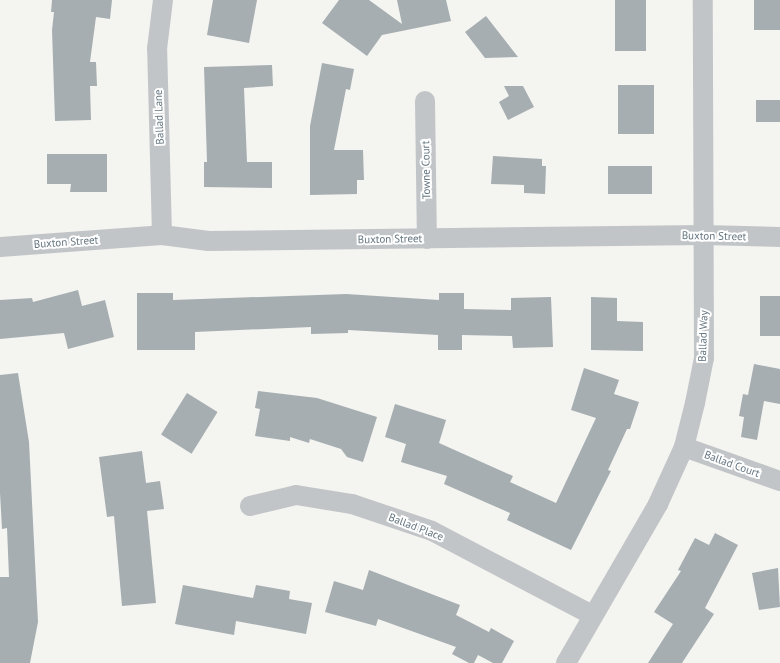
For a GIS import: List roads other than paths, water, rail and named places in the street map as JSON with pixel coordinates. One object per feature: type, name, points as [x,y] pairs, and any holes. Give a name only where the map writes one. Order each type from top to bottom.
[{"type":"street","name":"Ballad Lane","points":[[162,235],[157,49],[163,0]]},
{"type":"street","name":"Ballad Way","points":[[566,663],[658,504],[684,447],[704,358],[703,0]]},
{"type":"street","name":"Towne Court","points":[[425,101],[427,238]]},
{"type":"street","name":"Buxton Street","points":[[0,247],[162,235],[209,241],[704,235],[780,237]]},
{"type":"street","name":"Ballad Court","points":[[684,447],[780,481]]},
{"type":"street","name":"Ballad Place","points":[[250,506],[296,495],[352,504],[432,531],[592,616]]}]
